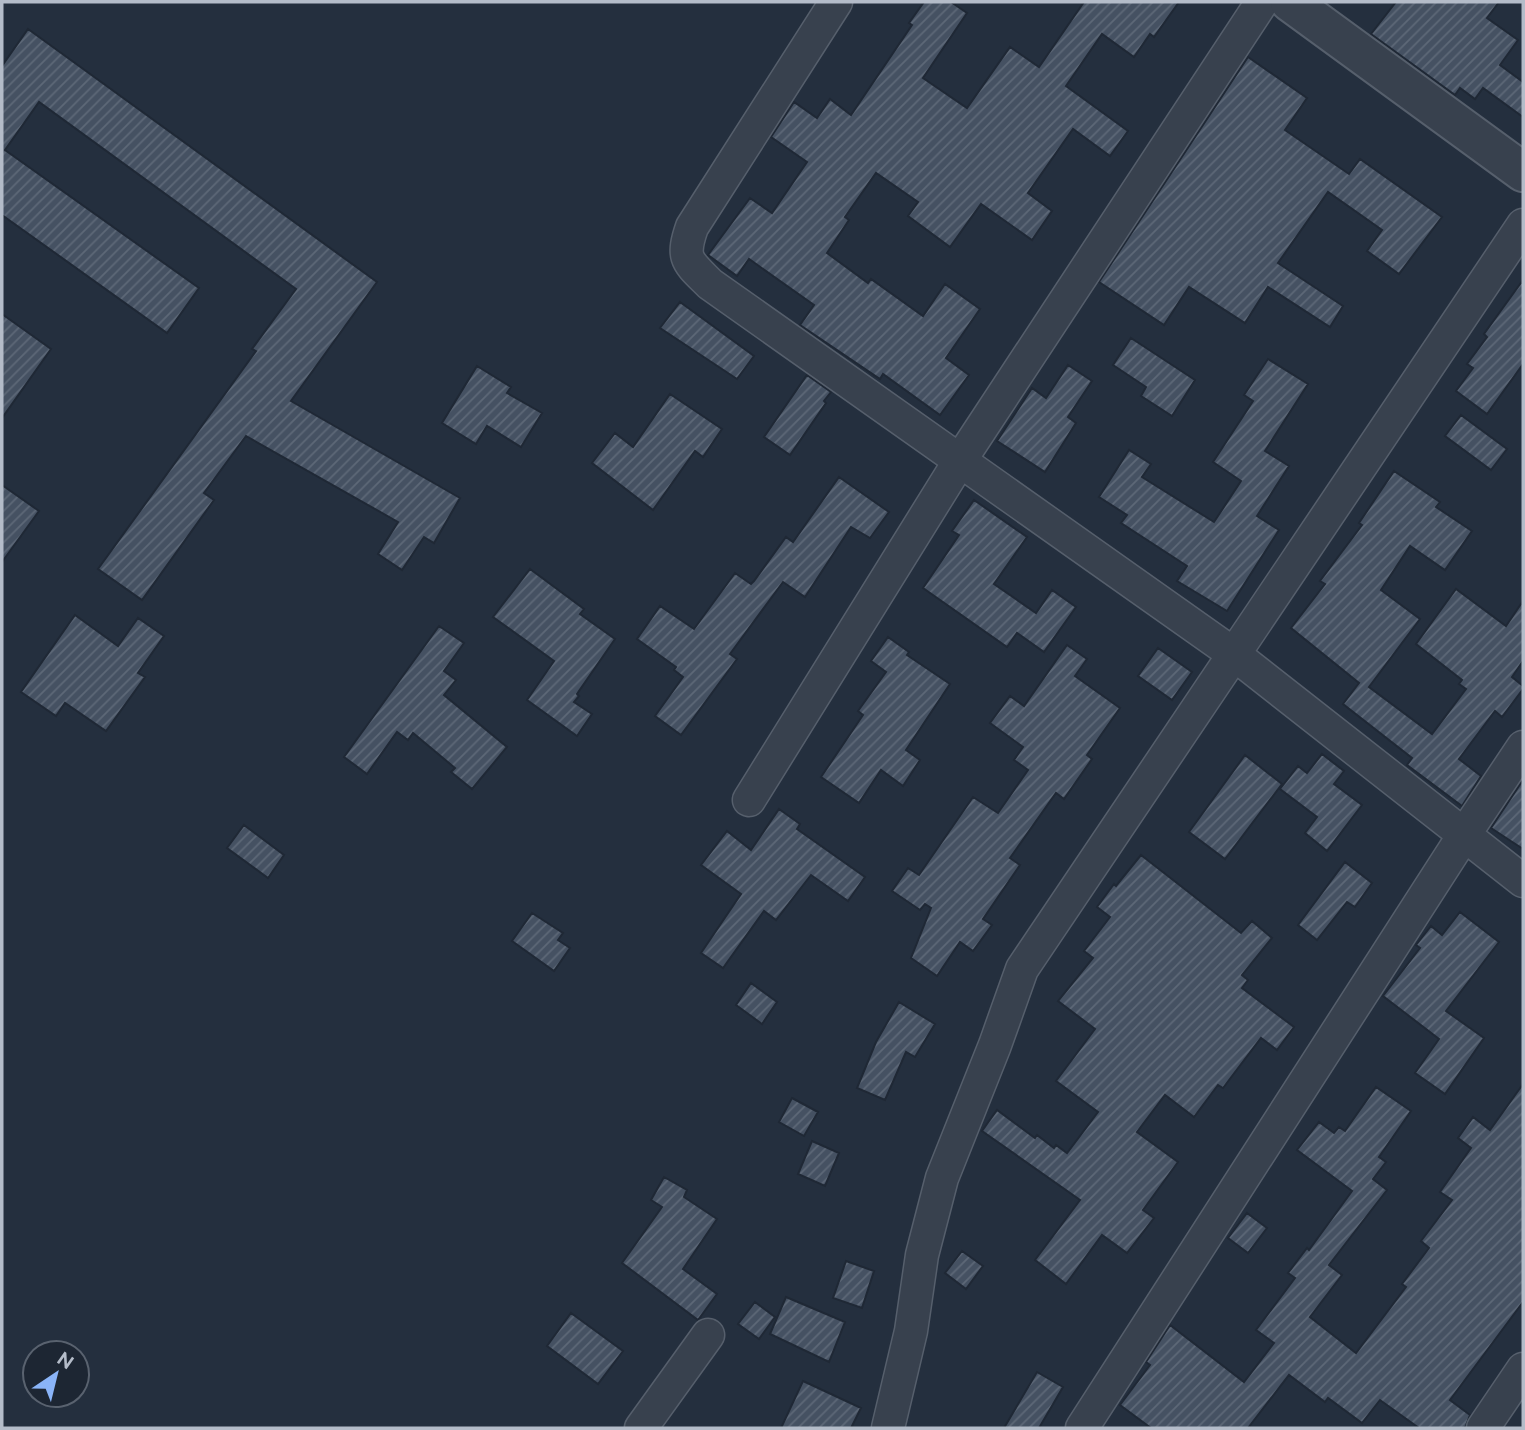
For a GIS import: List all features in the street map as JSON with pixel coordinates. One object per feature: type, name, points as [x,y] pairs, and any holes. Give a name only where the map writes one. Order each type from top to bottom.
[{"type":"street","points":[[836,2],[692,227],[685,248],[690,263],[710,284],[1235,655],[1523,881]]},
{"type":"street","points":[[749,800],[959,461],[1262,2]]},
{"type":"street","points":[[1290,2],[1523,172]]},
{"type":"street","points":[[888,1428],[911,1331],[922,1255],[942,1178],[1022,969],[1523,225]]},
{"type":"street","points":[[1082,1428],[1523,747]]},
{"type":"street","points":[[641,1428],[708,1335]]},
{"type":"street","points":[[1483,1428],[1523,1368]]},
{"type":"building","points":[[924,2],[951,2],[967,13],[923,78],[967,108],[1010,47],[1039,67],[1084,2],[1179,2],[1154,37],[1150,34],[1134,57],[1102,34],[1066,86],[1128,131],[1110,156],[1073,129],[1028,193],[1052,211],[1032,240],[981,204],[950,247],[908,216],[918,202],[876,173],[845,217],[849,220],[827,253],[868,283],[871,279],[923,316],[945,284],[980,309],[946,358],[969,375],[940,415],[883,374],[880,379],[800,325],[814,305],[749,259],[737,276],[708,255],[750,198],[772,213],[807,162],[771,137],[794,102],[817,118],[830,99],[851,115],[912,25],[909,23]]},
{"type":"building","points":[[1396,2],[1499,2],[1487,18],[1518,40],[1500,65],[1523,82],[1523,117],[1483,88],[1475,99],[1460,88],[1455,95],[1371,34]]},
{"type":"building","points":[[28,29],[377,282],[291,401],[460,498],[434,543],[424,537],[402,570],[378,554],[398,522],[246,436],[204,493],[214,500],[142,600],[98,569],[256,351],[252,349],[296,289],[39,102],[5,150],[199,288],[167,333],[2,215],[2,66]]},
{"type":"building","points":[[1248,57],[1307,98],[1285,130],[1349,174],[1360,159],[1442,217],[1399,274],[1367,251],[1382,230],[1328,192],[1278,263],[1343,306],[1330,327],[1268,287],[1245,323],[1189,287],[1164,325],[1099,282]]},
{"type":"building","points":[[1523,280],[1523,364],[1487,414],[1456,391],[1473,368],[1467,364],[1487,337],[1484,334]]},
{"type":"building","points":[[680,302],[754,356],[737,379],[660,328]]},
{"type":"building","points":[[2,314],[51,349],[2,418]]},
{"type":"building","points":[[1131,338],[1195,380],[1172,416],[1141,396],[1146,387],[1113,365]]},
{"type":"building","points":[[1268,359],[1308,384],[1265,451],[1289,466],[1257,516],[1279,530],[1227,611],[1177,581],[1187,566],[1121,523],[1127,515],[1099,497],[1129,450],[1151,464],[1142,477],[1214,522],[1241,481],[1213,462],[1253,401],[1244,395]]},
{"type":"building","points":[[1068,365],[1092,381],[1068,417],[1076,423],[1045,472],[997,441],[1032,388],[1046,398]]},
{"type":"building","points":[[477,366],[511,387],[507,393],[542,413],[521,447],[487,426],[476,444],[442,423]]},
{"type":"building","points":[[807,375],[831,392],[790,455],[764,437]]},
{"type":"building","points":[[670,394],[722,429],[703,457],[695,451],[653,510],[592,463],[615,433],[633,447]]},
{"type":"building","points":[[1461,415],[1507,449],[1491,470],[1445,436]]},
{"type":"building","points":[[1394,471],[1440,502],[1436,507],[1472,531],[1445,570],[1410,546],[1381,590],[1420,619],[1369,687],[1432,734],[1466,689],[1459,684],[1462,680],[1416,644],[1456,589],[1506,626],[1523,601],[1523,661],[1512,677],[1523,689],[1502,717],[1495,711],[1459,759],[1481,776],[1462,806],[1407,765],[1412,758],[1343,704],[1359,683],[1291,628],[1325,584],[1320,581],[1362,525],[1359,523]]},
{"type":"building","points":[[839,477],[889,512],[870,538],[851,527],[805,597],[783,582],[730,654],[737,659],[681,735],[655,716],[683,677],[674,670],[676,667],[637,639],[660,606],[694,629],[735,573],[751,584],[786,537],[793,542]]},
{"type":"building","points":[[2,485],[39,511],[2,562]]},
{"type":"building","points":[[974,500],[1027,537],[994,584],[1036,613],[1052,590],[1076,607],[1044,652],[1017,633],[1007,647],[923,588],[959,535],[952,531]]},
{"type":"building","points":[[530,569],[584,609],[580,614],[615,639],[577,694],[579,696],[574,702],[592,714],[577,736],[527,700],[554,661],[493,617]]},
{"type":"building","points":[[75,615],[118,646],[138,618],[164,636],[138,673],[145,677],[106,731],[65,703],[56,716],[21,692]]},
{"type":"building","points":[[439,626],[464,643],[444,671],[456,680],[444,695],[507,747],[472,789],[451,772],[455,768],[413,733],[408,740],[397,732],[367,774],[344,757]]},
{"type":"building","points":[[888,637],[909,652],[907,655],[950,684],[906,750],[920,760],[903,786],[881,770],[859,803],[821,777],[863,715],[858,711],[886,672],[871,661]]},
{"type":"building","points":[[1067,645],[1087,659],[1075,676],[1120,708],[1087,755],[1092,759],[1064,799],[1056,793],[1010,858],[1020,865],[983,919],[992,925],[973,951],[960,942],[937,976],[911,958],[931,908],[925,904],[920,910],[892,891],[908,868],[919,875],[973,797],[998,813],[1028,770],[1014,760],[1023,747],[990,723],[1010,696],[1024,706]]},
{"type":"building","points":[[1158,648],[1192,672],[1172,700],[1138,676]]},
{"type":"building","points":[[1322,754],[1344,771],[1334,784],[1362,805],[1327,851],[1305,833],[1317,817],[1280,789],[1298,766],[1307,773]]},
{"type":"building","points":[[1245,755],[1282,784],[1225,859],[1189,832]]},
{"type":"building","points":[[1523,780],[1523,849],[1491,828]]},
{"type":"building","points":[[779,809],[800,824],[797,829],[865,877],[848,901],[811,875],[776,920],[764,911],[723,968],[701,953],[741,894],[701,865],[727,831],[751,850]]},
{"type":"building","points":[[244,825],[284,855],[268,878],[227,848]]},
{"type":"building","points":[[1141,855],[1241,933],[1252,921],[1272,938],[1242,975],[1248,980],[1242,988],[1294,1027],[1277,1050],[1261,1038],[1223,1088],[1218,1085],[1194,1117],[1165,1095],[1137,1132],[1178,1162],[1143,1210],[1154,1218],[1127,1253],[1102,1235],[1066,1284],[1035,1260],[1080,1200],[982,1131],[997,1110],[1035,1138],[1037,1135],[1054,1148],[1056,1145],[1067,1153],[1098,1112],[1056,1081],[1095,1029],[1058,1001],[1093,958],[1084,951],[1110,917],[1097,907]]},
{"type":"building","points":[[1345,862],[1372,883],[1355,907],[1347,902],[1317,940],[1298,925]]},
{"type":"building","points":[[1460,912],[1499,942],[1446,1011],[1484,1038],[1445,1094],[1415,1073],[1439,1039],[1383,996],[1420,948],[1416,945],[1431,926],[1442,935]]},
{"type":"building","points":[[532,913],[563,933],[558,940],[570,948],[554,971],[512,941]]},
{"type":"building","points":[[751,983],[777,1002],[762,1024],[736,1005]]},
{"type":"building","points":[[899,1002],[935,1024],[915,1057],[906,1052],[885,1100],[857,1088],[876,1042]]},
{"type":"building","points":[[1523,1084],[1523,1302],[1450,1400],[1470,1415],[1465,1428],[1419,1428],[1380,1400],[1362,1423],[1328,1398],[1325,1402],[1289,1375],[1248,1428],[1151,1428],[1120,1405],[1150,1365],[1146,1362],[1170,1325],[1244,1382],[1274,1343],[1256,1330],[1295,1278],[1288,1273],[1307,1248],[1309,1250],[1352,1191],[1297,1150],[1319,1122],[1334,1133],[1339,1127],[1345,1131],[1376,1087],[1411,1111],[1379,1157],[1386,1162],[1373,1179],[1387,1190],[1329,1265],[1342,1275],[1310,1317],[1356,1353],[1406,1287],[1402,1284],[1429,1248],[1421,1241],[1452,1200],[1440,1192],[1471,1148],[1458,1138],[1473,1117],[1490,1130]]},
{"type":"building","points":[[792,1098],[818,1112],[804,1136],[779,1122]]},
{"type":"building","points":[[812,1141],[839,1153],[825,1186],[798,1174]]},
{"type":"building","points":[[664,1177],[687,1190],[684,1197],[717,1219],[683,1269],[717,1294],[698,1320],[622,1263],[662,1207],[651,1200]]},
{"type":"building","points":[[1247,1213],[1267,1228],[1248,1253],[1228,1238]]},
{"type":"building","points":[[962,1251],[983,1266],[966,1289],[945,1273]]},
{"type":"building","points":[[846,1261],[874,1271],[862,1308],[833,1298]]},
{"type":"building","points":[[786,1297],[845,1322],[829,1362],[770,1334]]},
{"type":"building","points":[[755,1302],[775,1317],[759,1339],[738,1324]]},
{"type":"building","points":[[571,1313],[623,1351],[598,1384],[547,1346]]},
{"type":"building","points":[[1037,1372],[1063,1387],[1039,1428],[1004,1428]]},
{"type":"building","points":[[803,1381],[861,1408],[851,1428],[781,1428]]}]
